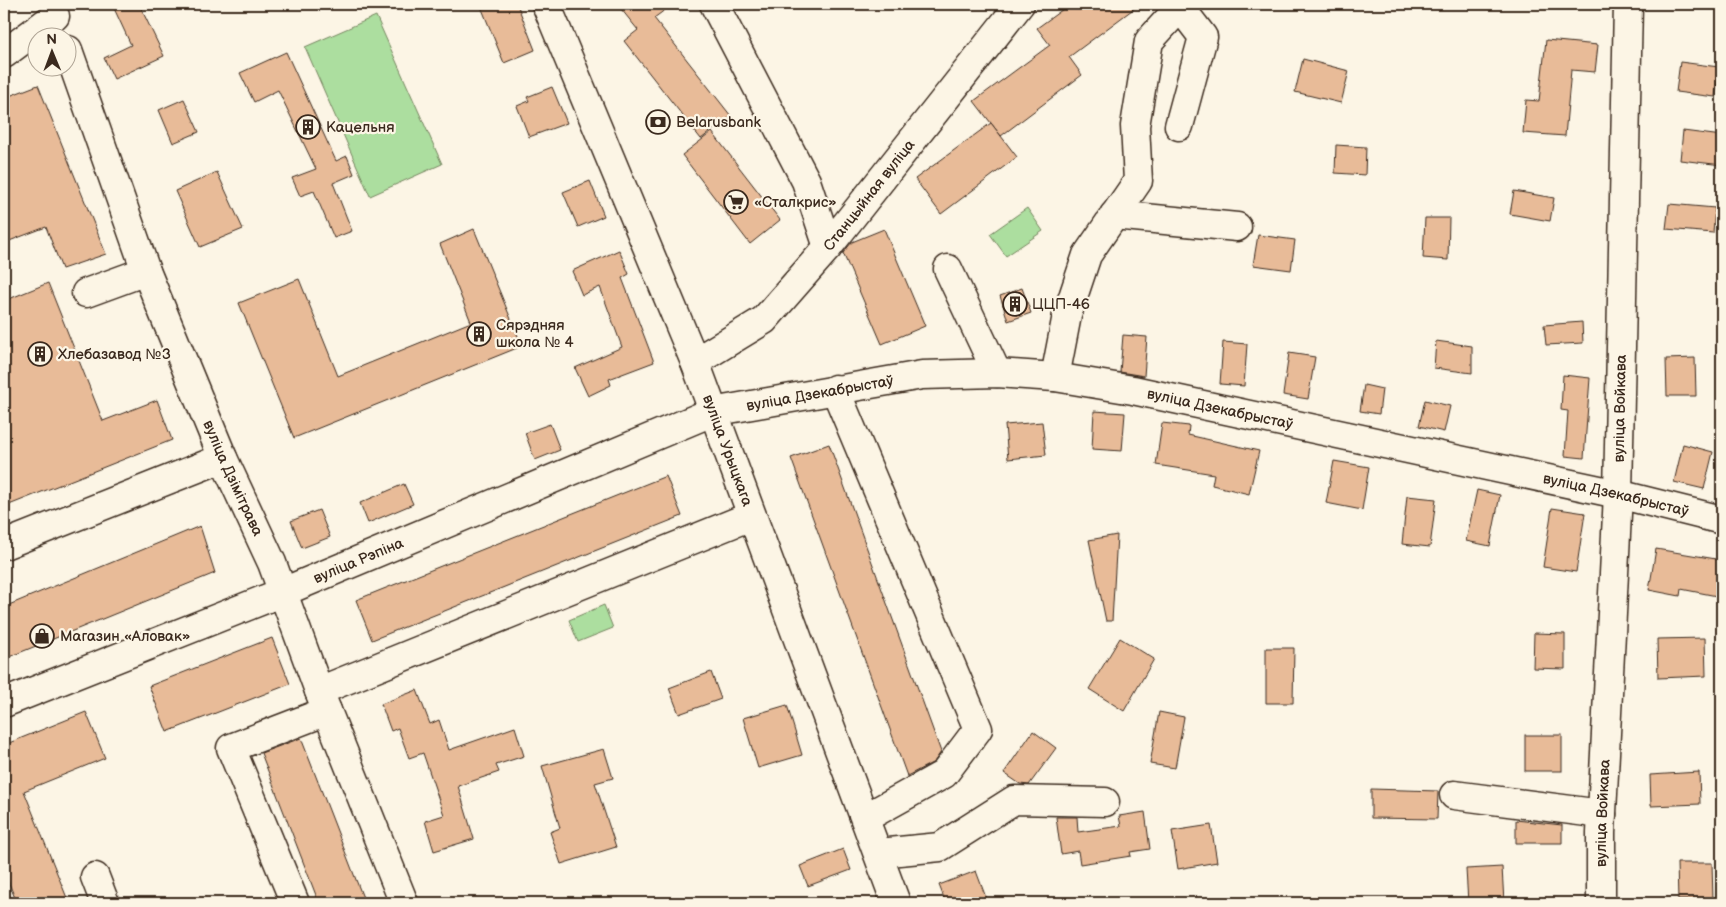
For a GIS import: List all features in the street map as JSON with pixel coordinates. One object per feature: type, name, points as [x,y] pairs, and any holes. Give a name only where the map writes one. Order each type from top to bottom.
[{"type":"street","name":"вуліца Урыцкага","points":[[546,4],[695,362],[896,903]]},
{"type":"street","points":[[714,4],[806,181],[828,247]]},
{"type":"street","name":"Станцыйная вуліца","points":[[695,362],[764,320],[828,247],[1020,4]]},
{"type":"street","name":"вуліца Войкава","points":[[1601,903],[1602,814],[1618,494],[1628,4]]},
{"type":"street","points":[[1055,377],[1067,315],[1087,255],[1138,181],[1134,126],[1149,41],[1179,5],[1203,37],[1179,126]]},
{"type":"street","points":[[4,54],[56,19]]},
{"type":"street","name":"вуліца Дзімітрава","points":[[78,78],[146,271],[223,458],[272,563],[323,701],[404,903]]},
{"type":"street","points":[[1114,215],[1237,227]]},
{"type":"street","points":[[948,269],[997,373]]},
{"type":"street","points":[[86,293],[146,271]]},
{"type":"street","name":"вуліца Дзекабрыстаў","points":[[712,412],[922,375],[997,373],[1055,377],[1133,390],[1618,494],[1722,520]]},
{"type":"street","points":[[834,389],[978,729],[944,774],[865,818]]},
{"type":"street","name":"вуліца Рэпіна","points":[[4,703],[283,592],[712,412]]},
{"type":"street","points":[[4,545],[223,458]]},
{"type":"street","points":[[296,903],[231,748],[323,701],[751,516]]},
{"type":"street","points":[[1454,795],[1602,814]]},
{"type":"street","points":[[879,853],[940,847],[1014,800],[1105,802]]},
{"type":"street","points":[[94,877],[105,903]]},
{"type":"green space","points":[[376,16],[442,164],[370,196],[305,47]]},
{"type":"green space","points":[[1027,208],[1043,231],[1006,256],[990,234]]},
{"type":"green space","points":[[604,605],[613,628],[578,642],[569,620]]},
{"type":"building","points":[[112,4],[139,4],[164,56],[114,79],[104,58],[131,45]]},
{"type":"building","points":[[480,4],[517,4],[535,50],[504,63]]},
{"type":"building","points":[[617,4],[673,4],[654,18],[731,116],[701,139],[624,41],[638,30]]},
{"type":"building","points":[[1070,4],[1140,4],[1069,57],[1082,75],[1001,136],[974,101],[1050,45],[1037,28]]},
{"type":"building","points":[[1546,40],[1598,45],[1595,72],[1571,70],[1565,136],[1523,133],[1526,100],[1539,101]]},
{"type":"building","points":[[286,52],[336,161],[347,156],[354,174],[333,183],[352,231],[334,238],[314,191],[300,196],[292,178],[316,169],[278,90],[254,102],[240,73]]},
{"type":"building","points":[[1303,59],[1349,71],[1341,103],[1295,92]]},
{"type":"building","points":[[1680,62],[1719,67],[1715,97],[1676,92]]},
{"type":"building","points":[[38,85],[106,254],[62,269],[46,227],[4,243],[4,98]]},
{"type":"building","points":[[552,87],[567,123],[529,137],[517,106],[529,101],[527,97]]},
{"type":"building","points":[[184,99],[199,132],[173,143],[159,110]]},
{"type":"building","points":[[991,123],[1017,157],[941,214],[915,179]]},
{"type":"building","points":[[1683,131],[1722,136],[1722,165],[1680,160]]},
{"type":"building","points":[[712,132],[780,220],[750,244],[682,155]]},
{"type":"building","points":[[1336,145],[1366,147],[1365,175],[1335,173]]},
{"type":"building","points":[[217,172],[243,229],[200,247],[175,191]]},
{"type":"building","points":[[590,181],[604,216],[578,227],[563,192]]},
{"type":"building","points":[[1514,191],[1554,198],[1550,221],[1510,214]]},
{"type":"building","points":[[1669,204],[1715,208],[1713,233],[1666,229]]},
{"type":"building","points":[[1425,218],[1449,218],[1448,260],[1423,258]]},
{"type":"building","name":"Сярэдняя школа № 4","points":[[474,229],[522,346],[294,438],[239,303],[299,279],[338,376],[471,322],[440,244]]},
{"type":"building","points":[[884,229],[925,326],[882,344],[843,253],[852,242]]},
{"type":"building","points":[[1258,235],[1295,240],[1291,270],[1253,265]]},
{"type":"building","points":[[619,250],[629,274],[622,278],[654,362],[609,379],[611,385],[588,396],[575,368],[622,347],[600,287],[582,295],[572,271]]},
{"type":"building","points":[[48,283],[103,421],[157,400],[172,440],[4,507],[4,301]]},
{"type":"building","name":"ЦЦП-46","points":[[1022,288],[1031,313],[1008,321],[1000,296]]},
{"type":"building","points":[[1582,322],[1583,343],[1546,345],[1544,325]]},
{"type":"building","points":[[1123,335],[1147,337],[1144,376],[1120,372]]},
{"type":"building","points":[[1436,341],[1472,346],[1472,373],[1434,368]]},
{"type":"building","points":[[1223,342],[1247,344],[1244,386],[1220,384]]},
{"type":"building","points":[[1289,353],[1315,357],[1308,399],[1283,395]]},
{"type":"building","points":[[1695,358],[1696,396],[1667,396],[1666,359]]},
{"type":"building","points":[[1563,375],[1590,378],[1584,458],[1565,456],[1568,411],[1561,410]]},
{"type":"building","points":[[1364,385],[1382,389],[1379,414],[1360,411]]},
{"type":"building","points":[[1425,400],[1450,406],[1444,432],[1419,426]]},
{"type":"building","points":[[1094,411],[1125,413],[1122,451],[1092,449]]},
{"type":"building","points":[[1042,422],[1046,455],[1008,459],[1005,425]]},
{"type":"building","points":[[1162,423],[1189,426],[1188,435],[1259,451],[1249,494],[1212,485],[1214,474],[1156,465]]},
{"type":"building","points":[[550,424],[560,450],[535,460],[525,433]]},
{"type":"building","points":[[829,444],[941,752],[934,762],[907,776],[791,458]]},
{"type":"building","points":[[1683,444],[1713,452],[1704,489],[1674,482]]},
{"type":"building","points":[[1334,461],[1369,467],[1362,510],[1326,503]]},
{"type":"building","points":[[666,476],[682,516],[372,640],[356,600]]},
{"type":"building","points":[[404,484],[413,504],[368,523],[360,503]]},
{"type":"building","points":[[1477,490],[1500,495],[1490,546],[1466,541]]},
{"type":"building","points":[[1407,496],[1436,499],[1430,547],[1402,544]]},
{"type":"building","points":[[1552,508],[1585,513],[1576,572],[1543,567]]},
{"type":"building","points":[[319,510],[330,537],[302,548],[291,521]]},
{"type":"building","points":[[200,526],[215,573],[4,659],[4,607]]},
{"type":"building","points":[[1117,535],[1112,621],[1106,621],[1089,540]]},
{"type":"building","points":[[1656,549],[1722,560],[1722,597],[1681,589],[1680,596],[1649,590]]},
{"type":"building","points":[[1534,633],[1565,634],[1565,669],[1533,668]]},
{"type":"building","points":[[272,638],[290,684],[167,732],[149,686]]},
{"type":"building","points":[[1120,638],[1154,659],[1124,711],[1089,689]]},
{"type":"building","points":[[1705,638],[1706,676],[1658,678],[1657,639]]},
{"type":"building","points":[[1266,648],[1294,648],[1293,703],[1266,703]]},
{"type":"building","points":[[711,672],[721,699],[679,714],[669,688]]},
{"type":"building","points":[[417,690],[430,724],[439,720],[449,750],[515,727],[524,756],[496,765],[499,772],[458,786],[474,839],[434,851],[425,821],[444,815],[423,753],[409,758],[398,728],[391,731],[381,704]]},
{"type":"building","points":[[787,705],[802,755],[758,768],[743,718]]},
{"type":"building","points":[[86,712],[105,758],[24,791],[69,903],[17,903],[4,871],[4,745]]},
{"type":"building","points":[[1159,712],[1184,717],[1175,768],[1150,764]]},
{"type":"building","points":[[1033,731],[1056,748],[1029,785],[1020,784],[1004,773]]},
{"type":"building","points":[[1525,735],[1562,735],[1562,771],[1525,771]]},
{"type":"building","points":[[301,738],[365,903],[319,903],[261,753]]},
{"type":"building","points":[[604,749],[613,778],[595,783],[616,847],[561,864],[550,832],[560,828],[542,766]]},
{"type":"building","points":[[1699,772],[1700,804],[1651,806],[1650,775]]},
{"type":"building","points":[[1371,789],[1438,791],[1437,819],[1371,818]]},
{"type":"building","points":[[1145,812],[1150,849],[1130,852],[1131,856],[1080,864],[1078,851],[1061,854],[1056,817],[1077,817],[1078,832],[1121,826],[1119,816]]},
{"type":"building","points":[[1516,820],[1562,825],[1562,843],[1516,843]]},
{"type":"building","points":[[1211,825],[1217,862],[1178,869],[1172,831]]},
{"type":"building","points":[[843,849],[851,870],[808,886],[800,866]]},
{"type":"building","points":[[1677,863],[1712,863],[1713,900],[1678,900]]},
{"type":"building","points":[[1502,867],[1504,903],[1468,903],[1466,869]]},
{"type":"building","points":[[976,871],[988,903],[946,903],[939,885]]},
{"type":"place","name":"Belarusbank","points":[[658,122]]},
{"type":"place","name":"Кацельня","points":[[308,127]]},
{"type":"place","name":"«Сталкрис»","points":[[736,202]]},
{"type":"place","name":"ЦЦП-46","points":[[1015,304]]},
{"type":"place","name":"Сярэдняя школа № 4","points":[[479,334]]},
{"type":"place","name":"Хлебазавод №3","points":[[40,354]]},
{"type":"place","name":"Магазин «Аловак»","points":[[42,636]]}]
